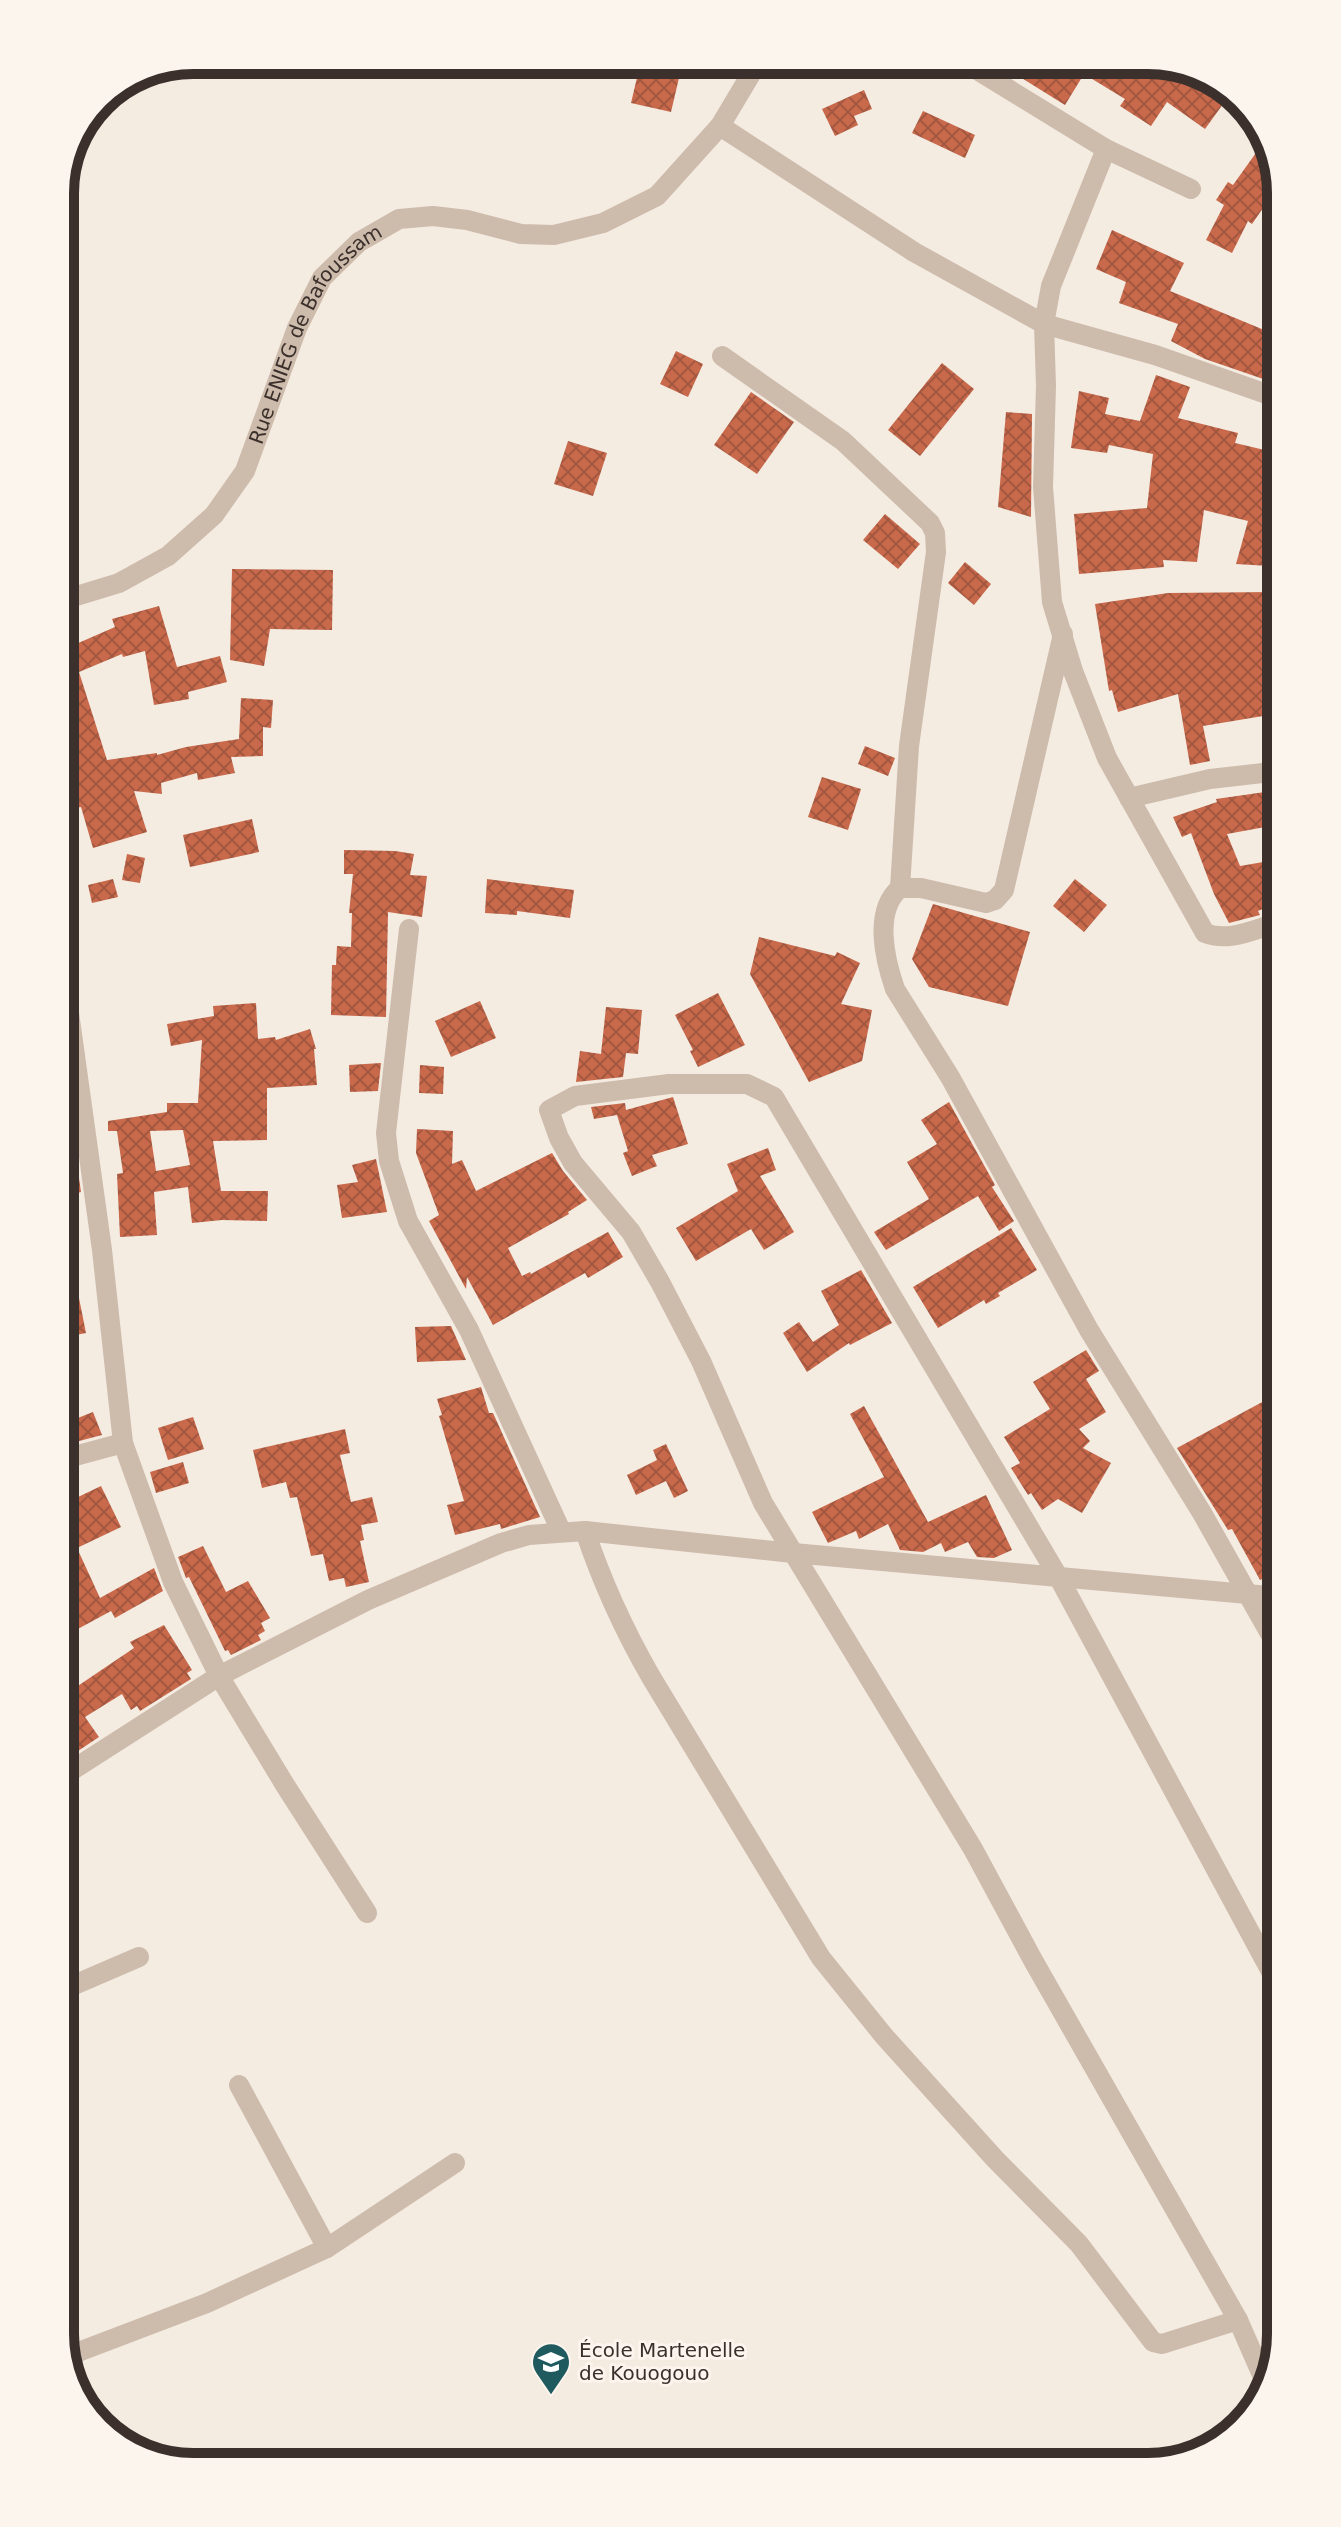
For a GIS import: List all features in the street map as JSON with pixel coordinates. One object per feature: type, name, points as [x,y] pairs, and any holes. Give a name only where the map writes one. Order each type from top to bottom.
[{"type":"street","name":"Rue ENIEG de Bafoussam","points":[[74,597],[119,583],[168,556],[214,515],[245,471],[297,328],[322,278],[359,242],[399,219],[433,216],[467,220],[521,234],[554,235],[603,223],[657,196],[720,126],[751,74]]},
{"type":"street","points":[[984,74],[1106,149],[1191,189]]},
{"type":"street","points":[[720,126],[914,252],[1044,324],[1155,355],[1267,394]]},
{"type":"street","points":[[1106,149],[1051,286],[1044,324],[1046,416],[1043,487],[1052,602],[1073,671],[1107,758],[1205,933],[1229,937],[1267,926]]},
{"type":"street","points":[[722,356],[843,441],[930,523],[935,533],[936,552],[909,746],[900,888]]},
{"type":"street","points":[[1063,634],[1004,890],[995,900],[986,903],[921,888],[900,888],[891,896],[883,924],[895,989],[950,1077],[1089,1330],[1267,1628]]},
{"type":"street","points":[[1129,798],[1210,779],[1267,773]]},
{"type":"street","points":[[409,929],[386,1133],[389,1161],[408,1221],[469,1330],[561,1531]]},
{"type":"street","points":[[74,1048],[100,1235],[123,1443],[173,1582],[219,1676],[367,1913]]},
{"type":"street","points":[[1261,2371],[1238,2320],[973,1849],[763,1503],[701,1361],[660,1282],[631,1232],[573,1163],[559,1138],[549,1110],[575,1096],[685,1084],[747,1084],[774,1097],[1059,1578],[1267,1964]]},
{"type":"street","points":[[74,1456],[123,1443]]},
{"type":"street","points":[[74,1769],[219,1676],[368,1600],[501,1543],[529,1535],[585,1531],[1267,1595]]},
{"type":"street","points":[[585,1531],[600,1576],[628,1637],[651,1677],[821,1958],[884,2036],[995,2159],[1079,2244],[1153,2342],[1162,2344],[1238,2320]]},
{"type":"street","points":[[74,1985],[139,1957]]},
{"type":"street","points":[[239,2085],[327,2248]]},
{"type":"street","points":[[76,2353],[207,2303],[327,2248],[455,2163]]},
{"type":"building","points":[[638,74],[680,74],[671,112],[631,103]]},
{"type":"building","points":[[1015,74],[1084,74],[1065,105]]},
{"type":"building","points":[[1084,74],[1156,74],[1179,78],[1207,90],[1224,102],[1205,129],[1167,102],[1151,126],[1120,106],[1125,99]]},
{"type":"building","points":[[864,90],[872,109],[854,116],[858,125],[835,136],[822,109]]},
{"type":"building","points":[[923,111],[975,135],[965,158],[912,133]]},
{"type":"building","points":[[1258,149],[1265,170],[1267,202],[1252,224],[1248,221],[1232,253],[1206,240],[1224,205],[1216,200],[1228,182],[1233,185]]},
{"type":"building","points":[[1112,230],[1184,263],[1170,291],[1267,331],[1267,380],[1205,359],[1171,341],[1178,324],[1119,303],[1126,282],[1096,269]]},
{"type":"building","points":[[676,351],[703,364],[688,397],[660,384]]},
{"type":"building","points":[[942,363],[974,389],[920,456],[888,430]]},
{"type":"building","points":[[1156,375],[1190,387],[1178,418],[1238,433],[1235,443],[1267,451],[1267,566],[1236,564],[1248,521],[1204,510],[1197,562],[1163,560],[1164,567],[1079,574],[1074,514],[1147,508],[1153,454],[1109,445],[1107,453],[1071,448],[1079,391],[1109,398],[1105,414],[1140,421]]},
{"type":"building","points":[[751,392],[794,422],[757,474],[714,445]]},
{"type":"building","points":[[1006,412],[1032,414],[1031,517],[998,507]]},
{"type":"building","points":[[568,441],[607,453],[593,496],[554,484]]},
{"type":"building","points":[[885,514],[920,544],[898,569],[863,540]]},
{"type":"building","points":[[965,562],[991,584],[974,605],[948,583]]},
{"type":"building","points":[[232,569],[333,570],[332,630],[270,629],[264,666],[230,660]]},
{"type":"building","points":[[1267,592],[1267,655],[1264,655],[1267,715],[1203,726],[1210,761],[1190,765],[1178,694],[1118,712],[1112,690],[1109,691],[1095,604],[1168,593]]},
{"type":"building","points":[[159,606],[177,667],[220,656],[227,682],[188,692],[189,699],[154,705],[145,651],[123,657],[122,654],[79,672],[107,760],[157,755],[239,739],[241,698],[273,700],[271,728],[263,727],[263,756],[231,757],[235,773],[198,780],[197,773],[161,783],[162,794],[134,791],[147,832],[93,848],[81,807],[75,808],[74,805],[74,749],[79,747],[74,733],[74,645],[115,627],[112,619]]},
{"type":"building","points":[[865,746],[895,758],[888,776],[858,764]]},
{"type":"building","points":[[822,777],[861,789],[848,830],[808,817]]},
{"type":"building","points":[[1267,792],[1267,827],[1227,834],[1240,866],[1267,861],[1267,907],[1258,911],[1260,915],[1229,923],[1214,894],[1191,833],[1182,837],[1173,817],[1217,802],[1216,799]]},
{"type":"building","points":[[252,819],[259,852],[190,867],[183,835]]},
{"type":"building","points":[[344,850],[414,854],[410,875],[427,876],[422,917],[388,912],[386,1017],[331,1015],[332,965],[336,965],[337,946],[351,947],[352,913],[349,913],[353,874],[344,874]]},
{"type":"building","points":[[127,854],[145,858],[140,883],[122,880]]},
{"type":"building","points":[[113,879],[118,897],[92,903],[88,885]]},
{"type":"building","points":[[487,879],[574,890],[570,918],[517,911],[517,915],[485,913]]},
{"type":"building","points":[[1075,879],[1107,905],[1084,932],[1053,906]]},
{"type":"building","points":[[933,904],[1030,932],[1008,1006],[929,987],[912,959]]},
{"type":"building","points":[[759,937],[835,956],[837,952],[860,963],[841,1004],[872,1010],[862,1061],[809,1082],[750,974]]},
{"type":"building","points":[[718,993],[745,1045],[698,1067],[675,1015]]},
{"type":"building","points":[[480,1001],[496,1038],[451,1057],[435,1021]]},
{"type":"building","points":[[256,1003],[258,1039],[275,1037],[276,1040],[310,1029],[316,1049],[317,1085],[267,1088],[267,1140],[213,1141],[221,1191],[268,1191],[267,1221],[192,1223],[188,1187],[154,1192],[157,1235],[120,1237],[117,1174],[123,1173],[117,1131],[108,1131],[108,1121],[167,1112],[167,1103],[198,1103],[202,1040],[171,1046],[167,1024],[214,1016],[213,1006]],"holes":[[[183,1130],[190,1165],[156,1171],[150,1131]]]},
{"type":"building","points":[[606,1007],[642,1010],[638,1054],[626,1053],[623,1077],[576,1082],[580,1051],[601,1054]]},
{"type":"building","points":[[381,1063],[378,1091],[350,1092],[349,1065]]},
{"type":"building","points":[[420,1065],[444,1067],[443,1094],[419,1093]]},
{"type":"building","points":[[673,1097],[688,1144],[652,1155],[657,1166],[632,1176],[623,1153],[628,1151],[617,1115],[594,1119],[591,1107],[625,1103],[626,1110]]},
{"type":"building","points":[[949,1102],[995,1185],[992,1187],[1014,1221],[999,1231],[978,1196],[886,1250],[874,1232],[929,1199],[907,1162],[937,1144],[921,1120]]},
{"type":"building","points":[[417,1129],[453,1131],[452,1164],[462,1160],[476,1191],[552,1153],[587,1200],[569,1214],[508,1248],[522,1276],[608,1232],[623,1257],[588,1278],[585,1273],[493,1325],[467,1277],[466,1289],[429,1221],[439,1215],[416,1153]]},
{"type":"building","points":[[74,1143],[81,1192],[74,1194]]},
{"type":"building","points":[[768,1148],[776,1170],[760,1176],[794,1232],[764,1250],[751,1229],[696,1261],[676,1228],[738,1191],[727,1164]]},
{"type":"building","points":[[376,1159],[387,1212],[342,1218],[337,1185],[358,1182],[352,1165]]},
{"type":"building","points":[[1011,1228],[1037,1270],[998,1293],[1000,1296],[986,1304],[984,1300],[938,1328],[913,1287]]},
{"type":"building","points":[[861,1270],[892,1323],[849,1343],[807,1372],[783,1333],[799,1322],[813,1342],[839,1325],[821,1291]]},
{"type":"building","points":[[79,1298],[86,1333],[74,1335],[74,1299]]},
{"type":"building","points":[[451,1326],[466,1360],[417,1362],[415,1327]]},
{"type":"building","points":[[1086,1350],[1099,1371],[1086,1379],[1106,1412],[1079,1429],[1090,1441],[1083,1448],[1111,1463],[1082,1513],[1058,1499],[1042,1510],[1011,1468],[1020,1463],[1004,1437],[1050,1409],[1033,1382]]},
{"type":"building","points":[[481,1387],[489,1413],[493,1413],[540,1517],[501,1529],[500,1524],[455,1535],[447,1505],[464,1501],[439,1416],[442,1415],[437,1399]]},
{"type":"building","points":[[1267,1400],[1267,1576],[1260,1580],[1232,1529],[1228,1530],[1177,1448]]},
{"type":"building","points":[[864,1406],[928,1522],[986,1495],[1012,1550],[994,1558],[977,1557],[968,1542],[945,1552],[941,1543],[923,1552],[900,1550],[888,1524],[859,1539],[856,1531],[828,1543],[812,1512],[884,1477],[850,1414]]},
{"type":"building","points":[[93,1412],[102,1435],[74,1442],[74,1419]]},
{"type":"building","points":[[193,1417],[204,1449],[168,1460],[158,1428]]},
{"type":"building","points":[[345,1429],[350,1453],[340,1455],[351,1502],[372,1497],[378,1522],[361,1525],[364,1540],[360,1541],[369,1582],[346,1587],[344,1578],[329,1581],[323,1554],[311,1556],[297,1497],[290,1498],[286,1482],[262,1488],[253,1450]]},
{"type":"building","points":[[666,1444],[688,1491],[674,1498],[666,1481],[636,1495],[627,1475],[657,1460],[653,1450]]},
{"type":"building","points":[[183,1462],[189,1483],[156,1493],[150,1472]]},
{"type":"building","points":[[101,1486],[121,1527],[77,1548],[100,1598],[154,1568],[163,1591],[115,1618],[111,1611],[76,1630],[74,1493],[76,1498]]},
{"type":"building","points":[[203,1546],[226,1592],[248,1581],[270,1618],[261,1623],[265,1631],[258,1635],[261,1640],[231,1655],[228,1650],[225,1651],[178,1557]]},
{"type":"building","points":[[164,1625],[192,1670],[187,1673],[191,1679],[140,1711],[137,1706],[131,1710],[122,1694],[85,1717],[99,1737],[74,1754],[74,1689],[134,1648],[130,1642]]},
{"type":"place","name":"École Martenelle de Kouogouo","points":[[551,2396]]}]
